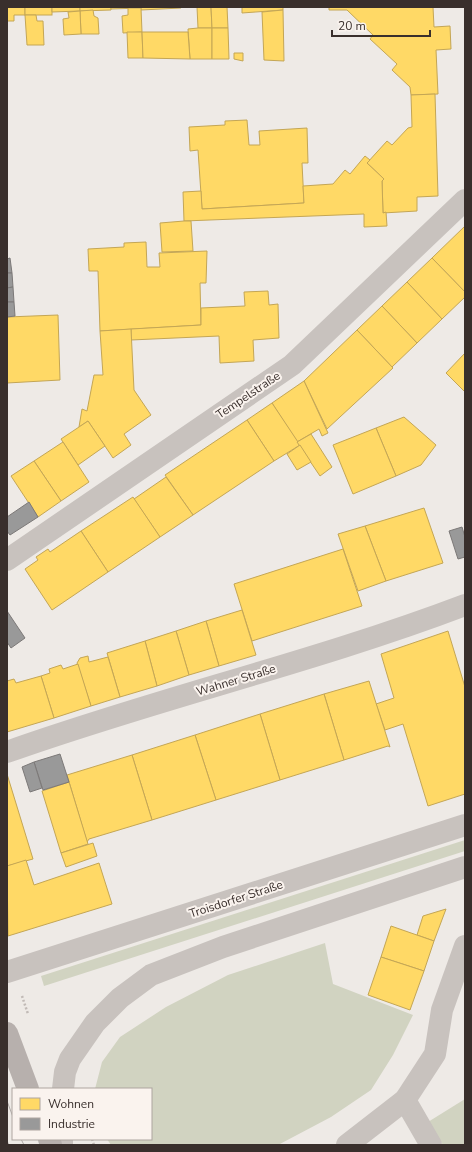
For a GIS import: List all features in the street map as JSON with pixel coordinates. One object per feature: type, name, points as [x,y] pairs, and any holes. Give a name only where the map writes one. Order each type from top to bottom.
[{"type":"main road","points":[[7,1033],[28,1088]]},
{"type":"street","name":"Tempelstraße","points":[[7,560],[292,366],[465,200]]},
{"type":"street","name":"Wahner Straße","points":[[7,752],[64,732],[368,640],[465,605]]},
{"type":"street","name":"Troisdorfer Straße","points":[[7,972],[465,825]]},
{"type":"street","points":[[63,1088],[65,1072],[70,1059],[95,1023],[120,998],[151,975],[223,947],[465,867]]},
{"type":"street","points":[[347,1145],[405,1100],[435,1054],[442,1010],[465,946]]},
{"type":"street","points":[[405,1100],[430,1145]]},
{"type":"green space","points":[[465,840],[465,851],[44,986],[41,976]]},
{"type":"green space","points":[[325,943],[333,984],[413,1015],[393,1055],[371,1090],[331,1117],[278,1145],[111,1145],[108,1140],[152,1140],[152,1088],[95,1088],[102,1062],[120,1037],[166,1007],[228,975]]},
{"type":"green space","points":[[465,1099],[465,1145],[443,1145],[428,1122]]},
{"type":"building: Wohnen","points":[[7,7],[25,7],[25,15],[14,15],[14,21],[7,21]]},
{"type":"building: Wohnen","points":[[25,7],[52,7],[52,15],[25,15]]},
{"type":"building: Wohnen","points":[[52,7],[80,7],[80,11],[52,12]]},
{"type":"building: Wohnen","points":[[80,7],[111,7],[111,10],[80,11]]},
{"type":"building: Wohnen","points":[[111,7],[141,7],[141,8],[111,9]]},
{"type":"building: Wohnen","points":[[141,7],[181,7],[181,8],[141,10]]},
{"type":"building: Wohnen","points":[[197,7],[211,7],[212,28],[198,28]]},
{"type":"building: Wohnen","points":[[211,7],[227,7],[228,28],[212,28]]},
{"type":"building: Wohnen","points":[[242,7],[283,7],[283,10],[242,13]]},
{"type":"building: Wohnen","points":[[329,7],[433,7],[434,27],[450,26],[451,49],[436,50],[438,94],[411,95],[410,87],[392,70],[397,64],[370,39],[373,35],[347,10],[329,10]]},
{"type":"building: Wohnen","points":[[128,8],[141,8],[142,32],[123,33],[122,16],[128,15]]},
{"type":"building: Wohnen","points":[[93,10],[94,16],[98,18],[99,34],[81,34],[80,11]]},
{"type":"building: Wohnen","points":[[283,10],[284,61],[264,60],[262,12]]},
{"type":"building: Wohnen","points":[[80,11],[81,34],[64,35],[63,19],[69,18],[68,12]]},
{"type":"building: Wohnen","points":[[25,15],[36,15],[37,21],[43,21],[44,45],[27,45]]},
{"type":"building: Wohnen","points":[[212,28],[212,59],[190,59],[188,29]]},
{"type":"building: Wohnen","points":[[212,28],[228,28],[229,59],[212,59]]},
{"type":"building: Wohnen","points":[[127,32],[142,32],[143,58],[128,58]]},
{"type":"building: Wohnen","points":[[142,32],[188,32],[190,59],[143,58]]},
{"type":"building: Wohnen","points":[[234,53],[243,53],[243,61],[234,59]]},
{"type":"building: Wohnen","points":[[435,94],[438,196],[417,197],[417,211],[383,213],[382,181],[384,179],[367,163],[387,141],[392,145],[408,128],[412,127],[411,95]]},
{"type":"building: Wohnen","points":[[247,120],[249,145],[260,145],[259,131],[307,128],[308,163],[302,163],[304,203],[202,209],[198,150],[190,151],[189,127],[225,125],[225,121]]},
{"type":"building: Wohnen","points":[[365,156],[370,160],[367,163],[384,179],[382,181],[383,213],[386,212],[387,226],[364,227],[364,214],[184,221],[183,192],[201,191],[202,209],[304,203],[303,186],[333,184],[345,170],[350,174]]},
{"type":"building: Wohnen","points":[[191,221],[193,251],[162,252],[160,223]]},
{"type":"building: Wohnen","points":[[465,226],[465,292],[432,258]]},
{"type":"building: Wohnen","points":[[146,242],[147,267],[160,267],[159,253],[207,251],[206,283],[200,283],[201,325],[100,331],[98,271],[89,271],[88,249],[124,247],[124,243]]},
{"type":"building: Wohnen","points":[[432,258],[465,292],[465,297],[442,319],[407,282]]},
{"type":"building: Wohnen","points":[[407,282],[442,319],[417,343],[382,306]]},
{"type":"building: Wohnen","points":[[268,291],[269,305],[278,304],[279,338],[253,340],[254,361],[220,363],[219,336],[131,340],[131,329],[201,325],[201,308],[245,306],[244,292]]},
{"type":"building: Wohnen","points":[[382,306],[417,343],[392,367],[357,330]]},
{"type":"building: Wohnen","points":[[58,315],[60,380],[7,383],[7,317]]},
{"type":"building: Wohnen","points":[[131,329],[134,390],[151,415],[124,434],[131,445],[113,458],[88,421],[79,427],[82,409],[87,411],[94,375],[103,375],[100,331]]},
{"type":"building: Wohnen","points":[[357,330],[393,368],[327,429],[304,381]]},
{"type":"building: Wohnen","points":[[465,353],[465,392],[446,373]]},
{"type":"building: Wohnen","points":[[304,381],[328,433],[322,436],[319,429],[297,442],[272,403]]},
{"type":"building: Wohnen","points":[[272,403],[300,445],[274,461],[247,420]]},
{"type":"building: Wohnen","points":[[404,417],[436,445],[421,465],[396,476],[376,428]]},
{"type":"building: Wohnen","points":[[247,420],[274,461],[193,515],[165,475]]},
{"type":"building: Wohnen","points":[[88,421],[105,446],[78,465],[61,439]]},
{"type":"building: Wohnen","points":[[376,428],[396,476],[353,494],[333,445]]},
{"type":"building: Wohnen","points":[[311,434],[332,467],[320,476],[297,442]]},
{"type":"building: Wohnen","points":[[63,442],[89,482],[61,501],[34,461]]},
{"type":"building: Wohnen","points":[[300,445],[311,462],[297,470],[287,454]]},
{"type":"building: Wohnen","points":[[34,461],[61,501],[38,517],[11,476]]},
{"type":"building: Wohnen","points":[[166,477],[193,515],[160,537],[134,499]]},
{"type":"building: Wohnen","points":[[133,497],[160,537],[108,572],[81,531]]},
{"type":"building: Wohnen","points":[[424,508],[443,563],[386,581],[365,526]]},
{"type":"building: Wohnen","points":[[365,526],[386,581],[358,591],[338,534]]},
{"type":"building: Wohnen","points":[[81,531],[108,572],[52,610],[25,569],[38,560],[36,557],[48,549],[50,552]]},
{"type":"building: Wohnen","points":[[343,549],[362,606],[252,641],[234,584]]},
{"type":"building: Wohnen","points":[[242,610],[256,655],[219,666],[206,621]]},
{"type":"building: Wohnen","points":[[206,621],[219,666],[189,675],[176,631]]},
{"type":"building: Wohnen","points":[[176,631],[189,675],[157,686],[145,641]]},
{"type":"building: Wohnen","points":[[448,631],[465,687],[465,794],[428,806],[403,724],[385,730],[376,704],[394,698],[381,654]]},
{"type":"building: Wohnen","points":[[145,641],[157,686],[120,697],[107,653]]},
{"type":"building: Wohnen","points":[[88,656],[89,662],[108,657],[120,697],[91,706],[77,663],[80,658]]},
{"type":"building: Wohnen","points":[[78,664],[91,706],[54,718],[41,676],[50,673],[49,669],[61,665],[63,669]]},
{"type":"building: Wohnen","points":[[41,676],[54,718],[7,732],[7,681],[14,679],[16,683]]},
{"type":"building: Wohnen","points":[[369,681],[390,747],[388,746],[344,760],[324,694]]},
{"type":"building: Wohnen","points":[[324,694],[344,760],[280,780],[260,714]]},
{"type":"building: Wohnen","points":[[260,714],[280,780],[216,800],[195,735]]},
{"type":"building: Wohnen","points":[[195,735],[216,800],[152,820],[132,755]]},
{"type":"building: Wohnen","points":[[132,755],[152,820],[89,839],[87,842],[67,775]]},
{"type":"building: Wohnen","points":[[7,774],[33,859],[7,866]]},
{"type":"building: Wohnen","points":[[69,782],[88,844],[61,853],[42,791]]},
{"type":"building: Wohnen","points":[[93,843],[97,856],[66,867],[61,853]]},
{"type":"building: Wohnen","points":[[26,860],[34,885],[99,863],[112,904],[8,936],[7,866]]},
{"type":"building: Wohnen","points":[[446,909],[434,941],[417,935],[423,916]]},
{"type":"building: Wohnen","points":[[391,926],[434,941],[424,971],[381,957]]},
{"type":"building: Wohnen","points":[[381,957],[424,971],[410,1010],[368,995]]},
{"type":"building: Industrie","points":[[10,258],[12,273],[7,273],[7,259]]},
{"type":"building: Industrie","points":[[7,273],[12,273],[13,287],[7,288]]},
{"type":"building: Industrie","points":[[13,287],[14,302],[7,302],[7,288]]},
{"type":"building: Industrie","points":[[7,302],[14,302],[15,316],[7,317]]},
{"type":"building: Industrie","points":[[29,502],[38,517],[10,535],[7,531],[7,517]]},
{"type":"building: Industrie","points":[[462,527],[465,537],[465,557],[458,559],[449,531]]},
{"type":"building: Industrie","points":[[7,611],[25,638],[11,648],[7,642]]},
{"type":"building: Industrie","points":[[60,754],[69,782],[43,790],[34,762]]},
{"type":"building: Industrie","points":[[34,762],[42,788],[30,792],[22,767]]},
{"type":"tram line","points":[[7,1101],[12,1114]]},
{"type":"tram line","points":[[22,1140],[24,1145]]},
{"type":"tram line","points":[[7,1141],[9,1145]]}]
